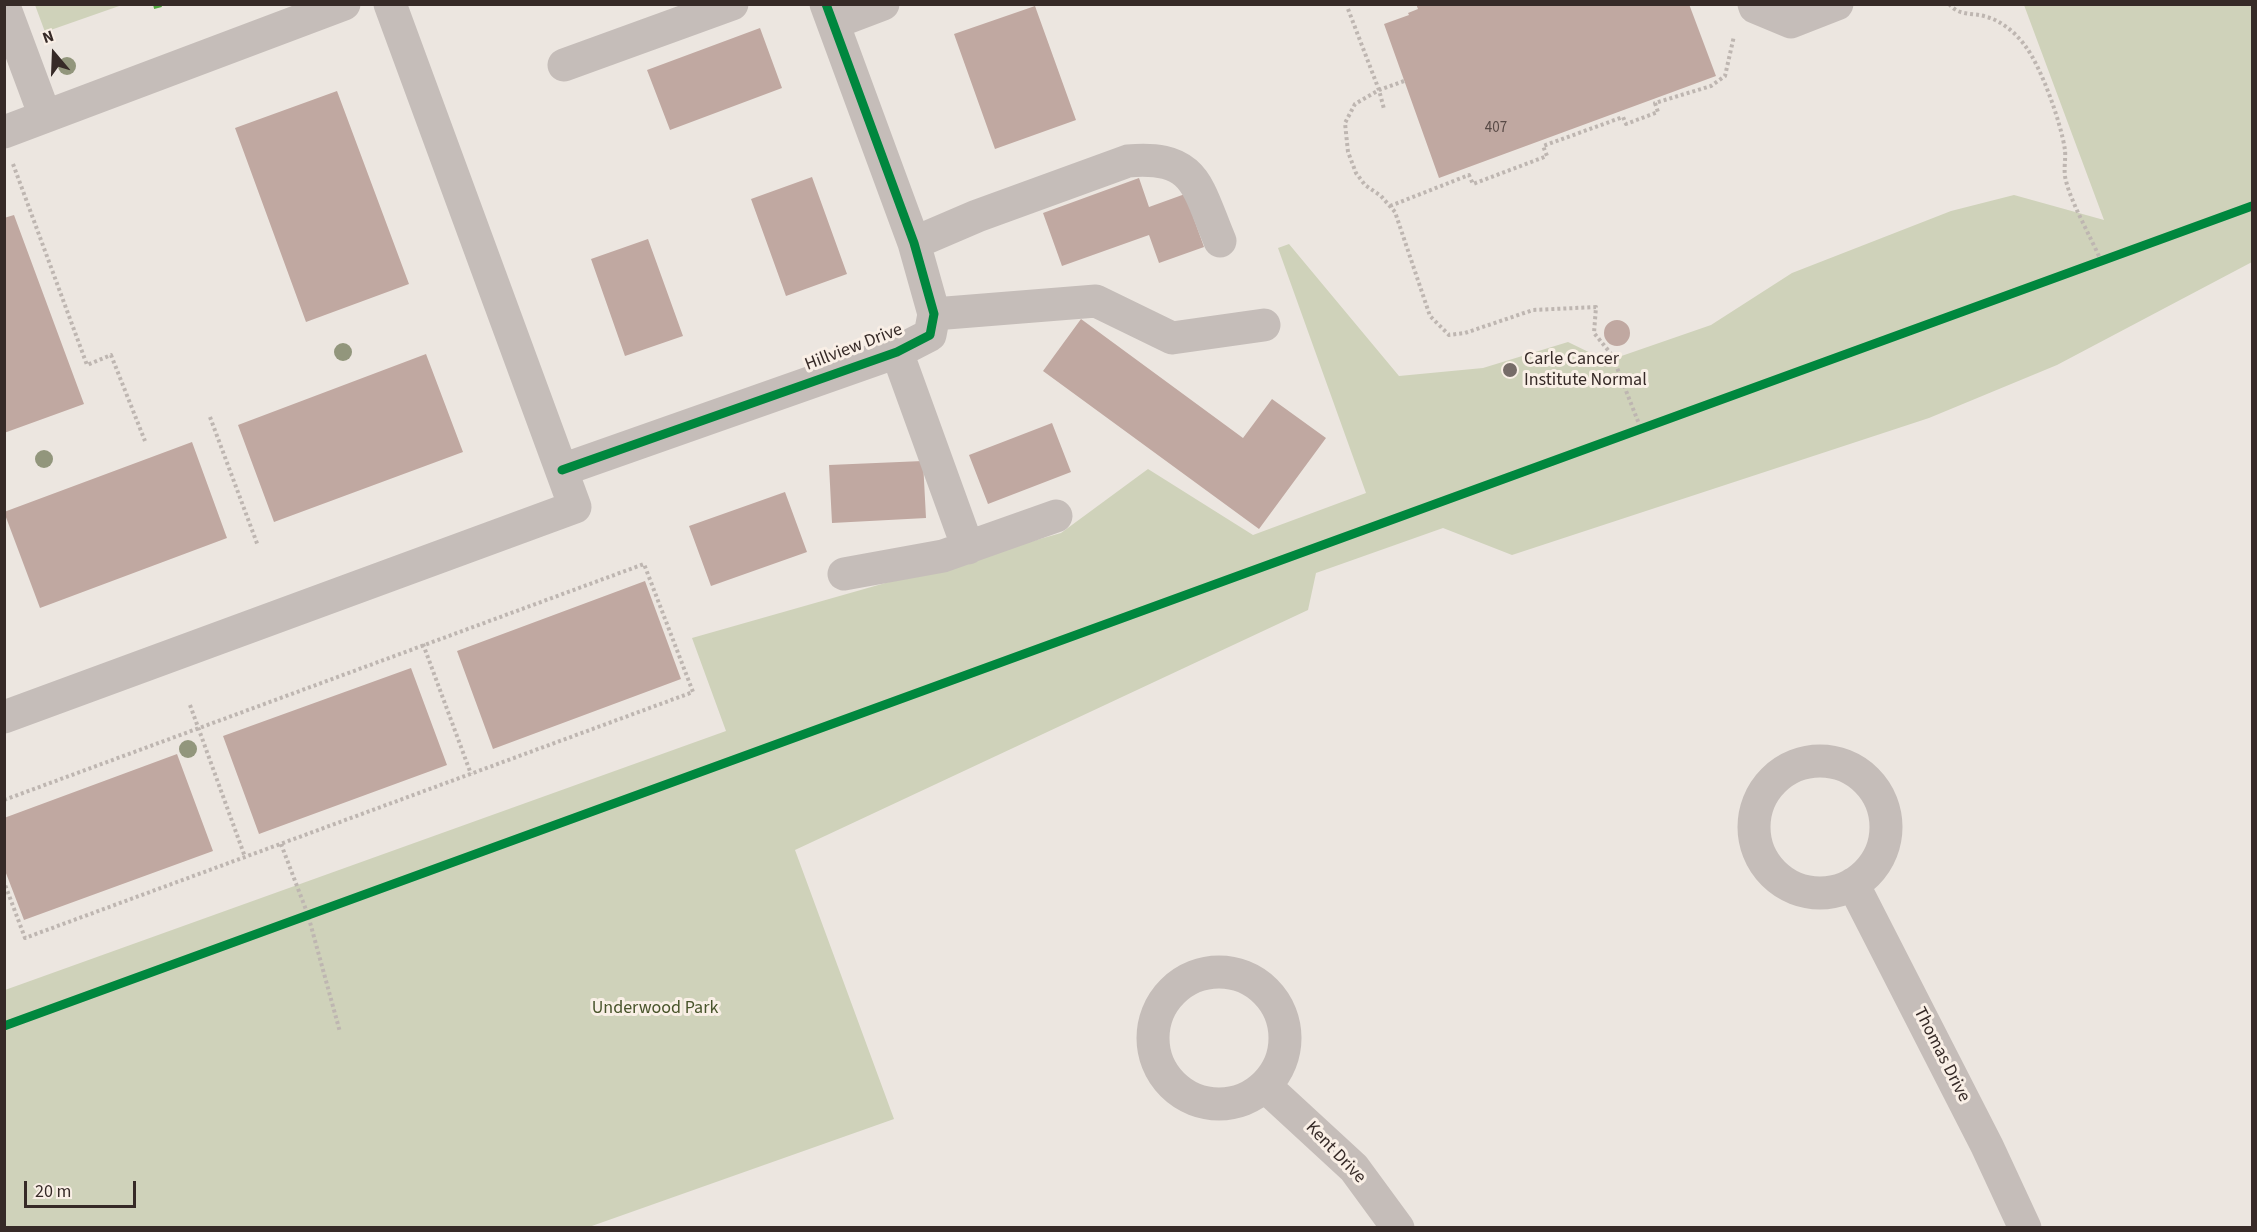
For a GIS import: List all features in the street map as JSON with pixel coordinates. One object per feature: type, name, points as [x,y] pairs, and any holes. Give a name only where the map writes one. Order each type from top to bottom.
[{"type":"street","points":[[4,132],[345,4]]},
{"type":"street","points":[[4,717],[575,507],[390,4]]},
{"type":"street","points":[[564,65],[732,4]]},
{"type":"street","points":[[883,4],[830,14],[914,243],[934,314],[1096,301],[1172,338],[1264,325]]},
{"type":"street","points":[[1754,6],[1791,22],[1837,4]]},
{"type":"street","points":[[4,6],[45,116]]},
{"type":"street","points":[[914,243],[977,216],[1128,162],[1149,160],[1165,161],[1184,170],[1194,181],[1220,241]]},
{"type":"street","name":"Hillview Drive","points":[[562,470],[897,352],[930,335],[934,314]]},
{"type":"street","points":[[897,352],[968,548]]},
{"type":"street","points":[[844,574],[943,556],[1056,516]]},
{"type":"street","name":"Thomas Drive","points":[[1853,884],[1988,1146],[2025,1227]]},
{"type":"street","points":[[1215,972],[1238,974],[1259,985],[1275,1001],[1284,1023],[1286,1045],[1279,1067],[1266,1086],[1248,1098],[1229,1104],[1208,1104],[1188,1097],[1171,1085],[1159,1068],[1154,1048],[1154,1027],[1161,1007],[1173,990],[1193,978],[1215,972]]},
{"type":"street","name":"Kent Drive","points":[[1266,1086],[1354,1168],[1398,1227]]},
{"type":"path","points":[[1949,4],[1961,14],[1986,16],[2007,27],[2026,46],[2043,78],[2057,122],[2065,151],[2063,169],[2067,185],[2101,261]]},
{"type":"path","points":[[1390,206],[1469,175],[1473,184],[1547,156],[1543,146],[1623,117],[1626,124],[1658,112],[1655,103],[1710,86],[1725,76],[1735,32],[1754,6]]},
{"type":"path","points":[[1348,9],[1384,109]]},
{"type":"path","points":[[1404,81],[1379,90],[1355,104],[1345,123],[1348,152],[1356,173],[1365,185],[1382,196],[1395,212],[1430,316],[1449,335],[1465,333],[1533,310],[1596,307],[1594,333],[1612,355],[1641,429]]},
{"type":"path","points":[[13,164],[87,365],[111,355],[145,441]]},
{"type":"path","points":[[210,417],[258,546]]},
{"type":"path","points":[[4,800],[644,564],[693,692],[25,938],[4,882]]},
{"type":"path","points":[[423,644],[471,774]]},
{"type":"path","points":[[190,705],[245,857]]},
{"type":"path","points":[[281,844],[308,915],[340,1032]]},
{"type":"green space","points":[[35,4],[122,5],[45,32]]},
{"type":"green space","name":"Underwood Park","points":[[2024,5],[2252,5],[2252,262],[2057,365],[1929,418],[1512,555],[1443,528],[1316,573],[1308,610],[795,850],[894,1119],[589,1227],[5,1228],[5,990],[726,731],[692,638],[1061,533],[1148,469],[1253,535],[1366,493],[1278,248],[1289,244],[1399,376],[1483,368],[1568,342],[1607,361],[1711,325],[1792,273],[1951,211],[2014,195],[2104,220]]},
{"type":"building","points":[[1416,4],[1689,4],[1716,76],[1439,178],[1384,24],[1409,15],[1408,13],[1418,9]]},
{"type":"building","points":[[1035,6],[1076,120],[995,149],[954,34]]},
{"type":"building","points":[[760,28],[782,88],[670,130],[647,70]]},
{"type":"building","points":[[337,91],[409,284],[306,322],[235,128]]},
{"type":"building","points":[[812,177],[847,274],[786,296],[751,199]]},
{"type":"building","points":[[1139,178],[1149,207],[1185,194],[1204,247],[1159,263],[1149,235],[1062,266],[1043,213]]},
{"type":"building","points":[[14,215],[84,404],[4,433],[4,218]]},
{"type":"building","points":[[648,239],[683,336],[625,356],[591,259]]},
{"type":"building","points":[[1081,319],[1243,438],[1272,399],[1326,438],[1259,529],[1043,371]]},
{"type":"building","points":[[1617,320],[1626,324],[1630,333],[1626,342],[1617,346],[1608,342],[1604,333],[1608,324]]},
{"type":"building","points":[[426,354],[463,452],[274,522],[238,425]]},
{"type":"building","points":[[1052,423],[1071,472],[988,504],[969,455]]},
{"type":"building","points":[[192,442],[227,538],[40,608],[4,512]]},
{"type":"building","points":[[923,461],[926,518],[832,523],[829,465]]},
{"type":"building","points":[[785,492],[807,552],[711,586],[689,526]]},
{"type":"building","points":[[645,581],[681,679],[493,749],[457,651]]},
{"type":"building","points":[[411,668],[447,765],[259,834],[223,736]]},
{"type":"building","points":[[177,754],[213,851],[24,920],[4,868],[4,818]]},
{"type":"marked path","points":[[157,4],[158,8]]},
{"type":"cycle path","points":[[562,470],[897,352],[930,335],[934,314],[914,243],[826,4]]},
{"type":"cycle path","points":[[4,1026],[2252,206]]},
{"type":"place","name":"Carle Cancer Institute Normal","points":[[1510,370]]}]
